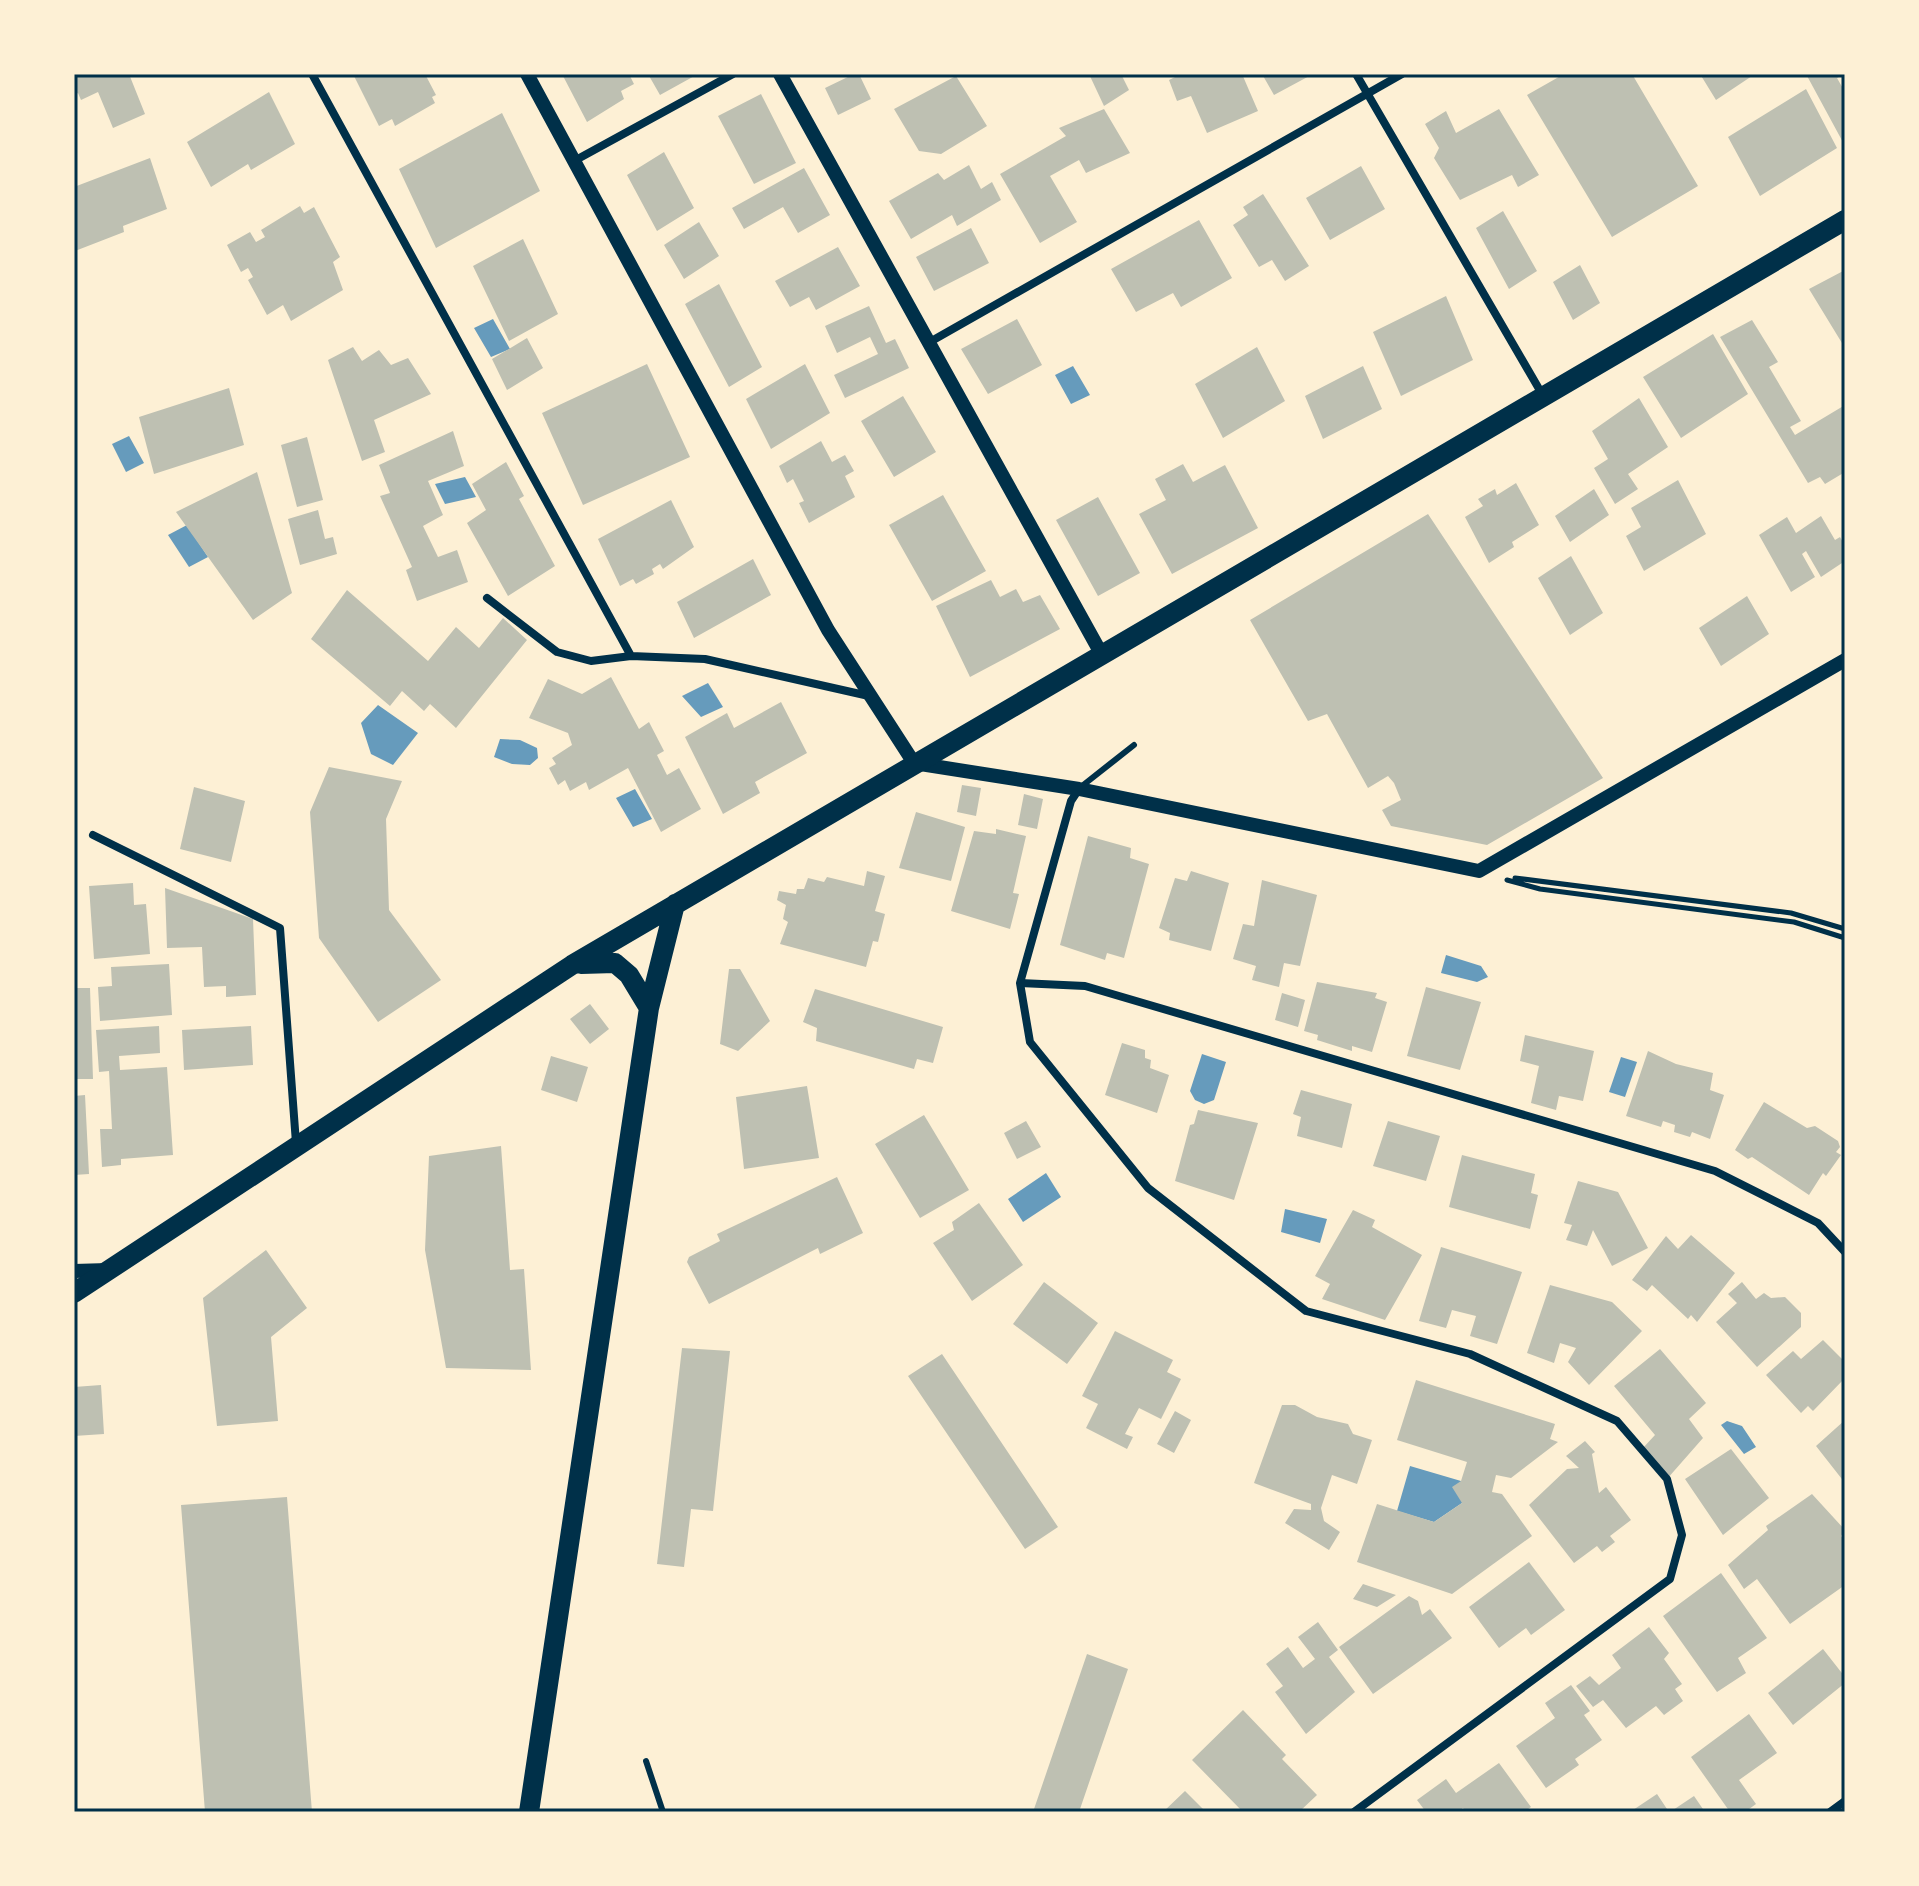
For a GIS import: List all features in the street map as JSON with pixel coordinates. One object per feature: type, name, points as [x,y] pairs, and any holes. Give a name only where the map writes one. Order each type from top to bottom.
[{"type":"main road","points":[[74,1293],[572,965],[1845,220]]},
{"type":"main road","points":[[529,1812],[649,1008],[675,904]]},
{"type":"main road","points":[[572,965],[615,963],[629,975],[649,1008]]},
{"type":"street","points":[[312,74],[631,656]]},
{"type":"street","points":[[527,74],[828,630],[914,763],[1079,789],[1479,871],[1845,660]]},
{"type":"street","points":[[574,161],[733,74]]},
{"type":"street","points":[[780,74],[1102,655]]},
{"type":"street","points":[[1356,74],[1545,398]]},
{"type":"street","points":[[928,343],[1402,74]]},
{"type":"street","points":[[487,598],[557,652],[591,661],[631,656],[705,659],[869,696]]},
{"type":"street","points":[[1079,789],[1071,801],[1020,983],[1030,1042],[1148,1188],[1306,1311],[1470,1354],[1617,1421],[1667,1479],[1682,1535],[1670,1579],[1354,1812]]},
{"type":"street","points":[[93,835],[280,928],[296,1148]]},
{"type":"street","points":[[1020,983],[1085,986],[1715,1171],[1818,1223],[1845,1252]]},
{"type":"street","points":[[74,1271],[108,1270]]},
{"type":"street","points":[[1830,1812],[1845,1801]]},
{"type":"lane","points":[[1079,789],[1134,745]]},
{"type":"lane","points":[[646,1761],[663,1812]]},
{"type":"path","points":[[1479,871],[1791,913],[1845,929]]},
{"type":"path","points":[[1479,871],[1540,889],[1794,922],[1845,938]]},
{"type":"water","points":[[493,319],[510,349],[491,357],[474,328]]},
{"type":"water","points":[[1073,366],[1090,395],[1071,404],[1055,375]]},
{"type":"water","points":[[129,436],[144,463],[126,472],[112,444]]},
{"type":"water","points":[[465,477],[476,497],[445,504],[435,484]]},
{"type":"water","points":[[187,525],[208,557],[189,567],[168,535]]},
{"type":"water","points":[[708,683],[723,707],[701,717],[682,696]]},
{"type":"water","points":[[378,705],[418,733],[393,765],[371,754],[361,723]]},
{"type":"water","points":[[500,739],[520,740],[537,748],[538,758],[530,765],[512,764],[494,757]]},
{"type":"water","points":[[635,789],[652,819],[633,827],[616,798]]},
{"type":"water","points":[[1446,955],[1481,966],[1488,977],[1477,982],[1441,973]]},
{"type":"water","points":[[1202,1054],[1226,1062],[1214,1100],[1204,1104],[1195,1100],[1190,1091]]},
{"type":"water","points":[[1621,1057],[1637,1062],[1625,1097],[1609,1092]]},
{"type":"water","points":[[1046,1173],[1061,1197],[1023,1222],[1008,1199]]},
{"type":"water","points":[[1285,1209],[1327,1219],[1320,1243],[1281,1232]]},
{"type":"water","points":[[1727,1421],[1742,1426],[1756,1447],[1744,1454],[1721,1425]]},
{"type":"water","points":[[1410,1466],[1461,1481],[1462,1503],[1434,1522],[1397,1511]]},
{"type":"building","points":[[74,74],[129,74],[145,114],[113,128],[98,92],[81,100],[78,93],[74,95]]},
{"type":"building","points":[[353,74],[425,74],[436,95],[432,97],[435,103],[395,126],[392,119],[379,126]]},
{"type":"building","points":[[562,74],[629,74],[634,84],[621,91],[624,99],[587,122]]},
{"type":"building","points":[[648,74],[698,74],[660,95]]},
{"type":"building","points":[[859,74],[871,99],[838,115],[825,88]]},
{"type":"building","points":[[1089,74],[1121,74],[1129,90],[1104,106]]},
{"type":"building","points":[[1181,74],[1242,74],[1258,111],[1207,133],[1191,96],[1177,101],[1169,80]]},
{"type":"building","points":[[1262,74],[1313,74],[1274,95]]},
{"type":"building","points":[[1564,74],[1632,74],[1698,186],[1612,237],[1527,95]]},
{"type":"building","points":[[1700,74],[1755,74],[1716,100]]},
{"type":"building","points":[[1806,74],[1844,74],[1837,78],[1845,92],[1845,146]]},
{"type":"building","points":[[956,76],[987,126],[941,154],[919,151],[894,109]]},
{"type":"building","points":[[1806,89],[1837,148],[1760,196],[1728,137]]},
{"type":"building","points":[[269,92],[295,144],[251,170],[248,164],[211,187],[187,142]]},
{"type":"building","points":[[761,94],[796,163],[754,184],[718,116]]},
{"type":"building","points":[[1104,109],[1130,153],[1086,173],[1079,160],[1050,176],[1077,222],[1040,243],[1000,174],[1066,136],[1059,128]]},
{"type":"building","points":[[1499,109],[1539,175],[1518,187],[1512,175],[1460,200],[1434,158],[1439,148],[1425,124],[1446,111],[1456,133]]},
{"type":"building","points":[[502,113],[540,191],[436,248],[399,169]]},
{"type":"building","points":[[664,152],[694,208],[657,231],[627,175]]},
{"type":"building","points":[[150,158],[167,209],[123,226],[124,232],[75,251],[74,187]]},
{"type":"building","points":[[969,165],[981,189],[992,182],[1001,200],[957,226],[952,215],[911,239],[889,201],[938,173],[944,180]]},
{"type":"building","points":[[1361,166],[1385,209],[1330,240],[1306,198]]},
{"type":"building","points":[[804,168],[830,215],[798,233],[783,207],[744,229],[732,208]]},
{"type":"building","points":[[1263,194],[1309,266],[1285,281],[1272,260],[1259,267],[1233,225],[1248,215],[1243,207]]},
{"type":"building","points":[[300,206],[304,213],[314,207],[340,257],[333,262],[343,290],[291,321],[283,305],[267,315],[248,280],[253,277],[248,268],[241,272],[227,245],[250,232],[256,242],[265,237],[261,230]]},
{"type":"building","points":[[1503,211],[1537,271],[1509,289],[1476,228]]},
{"type":"building","points":[[1199,220],[1232,278],[1181,307],[1173,293],[1136,312],[1111,269]]},
{"type":"building","points":[[699,222],[719,256],[684,279],[664,245]]},
{"type":"building","points":[[971,228],[989,263],[934,291],[916,257]]},
{"type":"building","points":[[523,239],[558,314],[509,341],[473,266]]},
{"type":"building","points":[[838,247],[860,286],[816,310],[809,297],[790,307],[775,281]]},
{"type":"building","points":[[1580,265],[1600,303],[1573,320],[1553,282]]},
{"type":"building","points":[[1845,270],[1845,348],[1809,289]]},
{"type":"building","points":[[719,284],[762,367],[729,387],[685,304]]},
{"type":"building","points":[[1446,296],[1473,360],[1401,396],[1373,332]]},
{"type":"building","points":[[869,306],[886,343],[895,339],[909,368],[845,398],[834,375],[878,354],[870,337],[837,353],[825,326]]},
{"type":"building","points":[[1017,319],[1042,365],[988,394],[961,349]]},
{"type":"building","points":[[1752,320],[1778,362],[1769,367],[1801,421],[1790,427],[1795,435],[1845,405],[1845,472],[1825,484],[1820,477],[1808,483],[1720,337]]},
{"type":"building","points":[[1713,334],[1748,394],[1681,438],[1643,377]]},
{"type":"building","points":[[527,338],[543,368],[507,390],[492,359]]},
{"type":"building","points":[[353,347],[362,361],[379,350],[391,365],[408,358],[431,394],[374,420],[385,452],[362,461],[328,360]]},
{"type":"building","points":[[1257,347],[1285,401],[1223,438],[1195,384]]},
{"type":"building","points":[[647,364],[690,457],[583,505],[542,413]]},
{"type":"building","points":[[805,364],[830,413],[771,449],[746,399]]},
{"type":"building","points":[[1363,366],[1382,409],[1323,439],[1305,396]]},
{"type":"building","points":[[229,388],[244,445],[154,474],[139,417]]},
{"type":"building","points":[[903,396],[936,452],[894,477],[861,421]]},
{"type":"building","points":[[1639,398],[1668,447],[1628,474],[1638,489],[1615,504],[1594,468],[1608,459],[1592,431]]},
{"type":"building","points":[[453,431],[464,466],[428,481],[443,515],[423,526],[438,557],[457,550],[468,582],[417,601],[406,570],[412,567],[380,496],[390,493],[379,465]]},
{"type":"building","points":[[307,437],[323,500],[297,507],[281,445]]},
{"type":"building","points":[[821,441],[832,462],[845,455],[854,471],[845,476],[855,497],[809,523],[799,503],[804,501],[793,479],[787,483],[779,466]]},
{"type":"building","points":[[506,462],[524,496],[519,499],[555,566],[508,596],[467,523],[486,510],[472,484]]},
{"type":"building","points":[[1183,464],[1193,482],[1225,465],[1258,528],[1172,574],[1139,514],[1166,500],[1155,479]]},
{"type":"building","points":[[257,472],[292,593],[253,620],[176,512]]},
{"type":"building","points":[[1678,480],[1706,534],[1644,571],[1626,536],[1641,527],[1631,508]]},
{"type":"building","points":[[1516,483],[1539,525],[1512,542],[1514,547],[1489,563],[1465,517],[1483,506],[1478,499],[1495,489],[1497,495]]},
{"type":"building","points":[[1594,489],[1609,515],[1570,542],[1555,516]]},
{"type":"building","points":[[943,495],[986,571],[932,601],[889,525]]},
{"type":"building","points":[[1098,497],[1140,573],[1098,596],[1056,520]]},
{"type":"building","points":[[671,500],[694,547],[663,569],[660,564],[652,569],[654,574],[636,584],[633,579],[620,586],[598,539]]},
{"type":"building","points":[[318,510],[325,539],[333,537],[337,554],[300,565],[288,519]]},
{"type":"building","points":[[1428,514],[1603,778],[1487,845],[1391,826],[1382,810],[1401,800],[1394,783],[1388,776],[1368,788],[1327,714],[1308,721],[1250,620]]},
{"type":"building","points":[[1821,516],[1835,540],[1840,537],[1845,546],[1845,561],[1821,577],[1806,551],[1802,554],[1815,577],[1791,592],[1759,535],[1787,517],[1796,533]]},
{"type":"building","points":[[1571,556],[1603,613],[1570,635],[1538,578]]},
{"type":"building","points":[[753,559],[771,595],[694,638],[677,602]]},
{"type":"building","points":[[991,580],[1000,597],[1016,589],[1023,602],[1040,595],[1060,629],[970,677],[936,606]]},
{"type":"building","points":[[347,590],[428,661],[456,627],[479,648],[503,618],[527,640],[456,728],[430,704],[424,711],[402,691],[390,706],[311,639]]},
{"type":"building","points":[[1747,596],[1769,634],[1721,666],[1699,628]]},
{"type":"building","points":[[611,677],[639,729],[649,722],[664,751],[657,755],[667,775],[679,768],[701,809],[661,832],[628,768],[589,790],[586,782],[570,791],[565,780],[558,785],[549,768],[556,764],[552,758],[572,745],[568,733],[529,718],[548,679],[582,694]]},
{"type":"building","points":[[781,702],[807,753],[755,782],[760,793],[723,814],[685,737],[727,713],[734,728]]},
{"type":"building","points":[[329,767],[402,781],[386,819],[389,910],[441,980],[378,1022],[319,938],[310,812]]},
{"type":"building","points":[[962,785],[981,788],[976,816],[957,812]]},
{"type":"building","points":[[194,787],[245,801],[231,862],[180,849]]},
{"type":"building","points":[[1024,794],[1043,799],[1037,829],[1018,825]]},
{"type":"building","points":[[916,812],[965,827],[951,881],[899,868]]},
{"type":"building","points":[[996,829],[1026,836],[1013,893],[1019,894],[1010,929],[951,911],[974,831],[996,834]]},
{"type":"building","points":[[1088,836],[1131,848],[1130,858],[1149,864],[1124,958],[1107,953],[1105,960],[1060,945]]},
{"type":"building","points":[[867,871],[885,876],[875,911],[885,914],[878,942],[873,941],[866,967],[780,944],[788,922],[783,919],[786,905],[777,900],[779,891],[796,894],[797,889],[804,889],[808,878],[824,882],[827,877],[864,886]]},
{"type":"building","points":[[1191,871],[1229,883],[1211,951],[1169,940],[1170,933],[1159,928],[1175,878],[1187,881]]},
{"type":"building","points":[[1262,880],[1317,895],[1300,966],[1284,963],[1279,987],[1252,980],[1256,966],[1233,959],[1243,924],[1254,926]]},
{"type":"building","points":[[133,883],[134,905],[146,904],[150,954],[94,959],[89,886]]},
{"type":"building","points":[[165,888],[253,919],[256,995],[226,997],[226,986],[204,987],[202,947],[167,948]]},
{"type":"building","points":[[169,964],[172,1015],[100,1021],[98,987],[112,986],[111,967]]},
{"type":"building","points":[[729,969],[740,969],[770,1021],[738,1051],[720,1044]]},
{"type":"building","points":[[1317,982],[1377,993],[1375,998],[1387,1002],[1372,1052],[1352,1046],[1352,1051],[1317,1040],[1318,1035],[1304,1031]]},
{"type":"building","points":[[1426,987],[1481,1002],[1460,1070],[1407,1056]]},
{"type":"building","points":[[74,988],[90,988],[93,1079],[74,1079]]},
{"type":"building","points":[[815,989],[943,1027],[933,1063],[917,1059],[914,1069],[816,1041],[817,1028],[803,1022]]},
{"type":"building","points":[[1282,993],[1305,1000],[1298,1027],[1275,1020]]},
{"type":"building","points":[[590,1004],[609,1029],[590,1044],[570,1019]]},
{"type":"building","points":[[159,1026],[160,1053],[119,1056],[120,1070],[167,1067],[173,1155],[121,1159],[121,1165],[102,1167],[100,1129],[112,1129],[109,1071],[99,1072],[96,1030]]},
{"type":"building","points":[[251,1026],[253,1065],[184,1070],[182,1030]]},
{"type":"building","points":[[1525,1035],[1594,1051],[1583,1101],[1559,1096],[1556,1110],[1531,1103],[1539,1066],[1520,1061]]},
{"type":"building","points":[[1122,1043],[1145,1050],[1145,1058],[1151,1060],[1150,1068],[1169,1075],[1157,1113],[1105,1095]]},
{"type":"building","points":[[1648,1051],[1676,1064],[1713,1073],[1710,1090],[1724,1095],[1710,1139],[1692,1132],[1690,1137],[1674,1132],[1675,1125],[1663,1121],[1661,1127],[1626,1116]]},
{"type":"building","points":[[551,1056],[588,1067],[577,1102],[541,1090]]},
{"type":"building","points":[[807,1086],[819,1158],[744,1169],[736,1097]]},
{"type":"building","points":[[1301,1090],[1352,1104],[1342,1148],[1297,1136],[1301,1117],[1293,1114]]},
{"type":"building","points":[[85,1095],[89,1174],[74,1175],[74,1096]]},
{"type":"building","points":[[1764,1102],[1807,1128],[1815,1126],[1838,1141],[1840,1147],[1836,1152],[1841,1155],[1826,1176],[1823,1173],[1809,1195],[1752,1157],[1748,1159],[1735,1150]]},
{"type":"building","points":[[1198,1110],[1258,1123],[1234,1200],[1175,1181],[1190,1125],[1194,1124]]},
{"type":"building","points":[[924,1115],[969,1190],[920,1218],[875,1144]]},
{"type":"building","points":[[1026,1121],[1041,1147],[1017,1159],[1004,1133]]},
{"type":"building","points":[[1388,1121],[1440,1136],[1426,1181],[1373,1166]]},
{"type":"building","points":[[501,1146],[510,1270],[524,1269],[531,1370],[446,1368],[425,1250],[429,1156]]},
{"type":"building","points":[[1462,1155],[1535,1174],[1531,1193],[1538,1195],[1530,1229],[1449,1207]]},
{"type":"building","points":[[837,1177],[863,1233],[820,1254],[818,1248],[709,1304],[687,1262],[689,1257],[720,1241],[717,1234]]},
{"type":"building","points":[[1578,1181],[1618,1192],[1648,1248],[1612,1266],[1593,1230],[1587,1246],[1566,1240],[1572,1225],[1564,1223]]},
{"type":"building","points":[[979,1203],[1023,1265],[972,1301],[933,1243],[954,1230],[952,1222]]},
{"type":"building","points":[[1353,1210],[1375,1220],[1372,1227],[1422,1255],[1385,1320],[1322,1299],[1330,1284],[1315,1276]]},
{"type":"building","points":[[1691,1235],[1735,1273],[1697,1322],[1691,1315],[1688,1319],[1652,1285],[1647,1291],[1632,1280],[1666,1236],[1678,1249]]},
{"type":"building","points":[[1441,1247],[1522,1272],[1497,1344],[1470,1336],[1476,1316],[1452,1310],[1446,1328],[1419,1321]]},
{"type":"building","points":[[266,1250],[307,1308],[271,1337],[278,1421],[217,1426],[203,1298]]},
{"type":"building","points":[[1044,1282],[1098,1323],[1067,1364],[1013,1324]]},
{"type":"building","points":[[1742,1282],[1756,1299],[1764,1293],[1771,1298],[1785,1297],[1801,1313],[1801,1327],[1757,1367],[1716,1322],[1737,1303],[1728,1294]]},
{"type":"building","points":[[1550,1285],[1612,1302],[1642,1331],[1589,1385],[1568,1362],[1576,1348],[1560,1343],[1554,1363],[1527,1353]]},
{"type":"building","points":[[1115,1331],[1173,1360],[1167,1372],[1181,1379],[1161,1419],[1139,1408],[1125,1434],[1133,1437],[1127,1449],[1086,1428],[1098,1404],[1082,1396]]},
{"type":"building","points":[[1823,1340],[1845,1362],[1845,1378],[1813,1411],[1808,1406],[1801,1413],[1766,1375],[1793,1351],[1801,1359]]},
{"type":"building","points":[[682,1348],[730,1351],[713,1511],[691,1509],[684,1567],[657,1564]]},
{"type":"building","points":[[1660,1349],[1706,1403],[1689,1419],[1703,1438],[1667,1479],[1642,1449],[1655,1435],[1614,1386]]},
{"type":"building","points":[[942,1354],[1058,1527],[1025,1549],[908,1376]]},
{"type":"building","points":[[1416,1380],[1555,1424],[1550,1439],[1558,1442],[1511,1478],[1496,1475],[1492,1492],[1502,1494],[1532,1536],[1452,1594],[1357,1562],[1377,1504],[1434,1522],[1462,1503],[1452,1487],[1461,1481],[1467,1462],[1397,1440]]},
{"type":"building","points":[[101,1385],[104,1434],[74,1436],[74,1387]]},
{"type":"building","points":[[1282,1405],[1295,1405],[1317,1417],[1348,1424],[1353,1434],[1372,1440],[1357,1484],[1332,1475],[1321,1508],[1324,1521],[1340,1532],[1329,1550],[1285,1523],[1294,1509],[1311,1510],[1311,1504],[1254,1483]]},
{"type":"building","points":[[1175,1411],[1191,1420],[1174,1453],[1157,1444]]},
{"type":"building","points":[[1845,1420],[1845,1483],[1816,1446]]},
{"type":"building","points":[[1585,1441],[1595,1452],[1592,1454],[1599,1493],[1606,1487],[1631,1520],[1610,1536],[1615,1542],[1602,1552],[1597,1546],[1574,1563],[1529,1505],[1567,1469],[1579,1468],[1566,1456]]},
{"type":"building","points":[[1731,1449],[1769,1498],[1723,1535],[1685,1479]]},
{"type":"building","points":[[1812,1494],[1845,1530],[1841,1536],[1845,1541],[1845,1585],[1790,1624],[1757,1579],[1744,1589],[1728,1565],[1768,1530],[1766,1526]]},
{"type":"building","points":[[287,1497],[312,1812],[205,1812],[181,1505]]},
{"type":"building","points":[[1529,1562],[1565,1610],[1531,1635],[1526,1628],[1499,1648],[1469,1607]]},
{"type":"building","points":[[1721,1573],[1767,1638],[1738,1658],[1746,1673],[1717,1692],[1663,1616]]},
{"type":"building","points":[[1363,1584],[1396,1595],[1377,1607],[1353,1599]]},
{"type":"building","points":[[1409,1596],[1418,1601],[1422,1615],[1430,1609],[1452,1638],[1373,1694],[1339,1647]]},
{"type":"building","points":[[1318,1622],[1338,1650],[1329,1657],[1355,1692],[1306,1734],[1275,1692],[1283,1686],[1266,1664],[1288,1647],[1303,1668],[1315,1659],[1298,1637]]},
{"type":"building","points":[[1649,1627],[1669,1653],[1664,1659],[1682,1684],[1675,1689],[1683,1701],[1664,1715],[1656,1706],[1626,1728],[1603,1700],[1593,1707],[1576,1686],[1590,1676],[1599,1685],[1621,1668],[1612,1655]]},
{"type":"building","points":[[1823,1649],[1845,1677],[1845,1683],[1793,1725],[1768,1693]]},
{"type":"building","points":[[1087,1654],[1128,1669],[1079,1812],[1033,1812]]},
{"type":"building","points":[[1571,1685],[1590,1711],[1584,1715],[1602,1740],[1575,1759],[1579,1765],[1546,1788],[1516,1746],[1555,1718],[1545,1703]]},
{"type":"building","points":[[1243,1710],[1286,1755],[1282,1759],[1317,1795],[1299,1812],[1243,1812],[1192,1760]]},
{"type":"building","points":[[1749,1714],[1777,1753],[1739,1780],[1756,1804],[1745,1812],[1730,1812],[1691,1757]]},
{"type":"building","points":[[1499,1763],[1531,1807],[1524,1812],[1466,1812],[1463,1808],[1458,1812],[1426,1812],[1417,1800],[1446,1779],[1456,1793]]},
{"type":"building","points":[[1185,1791],[1206,1812],[1163,1812]]},
{"type":"building","points":[[1657,1794],[1669,1812],[1630,1812]]},
{"type":"building","points":[[1694,1796],[1705,1812],[1670,1812]]}]
